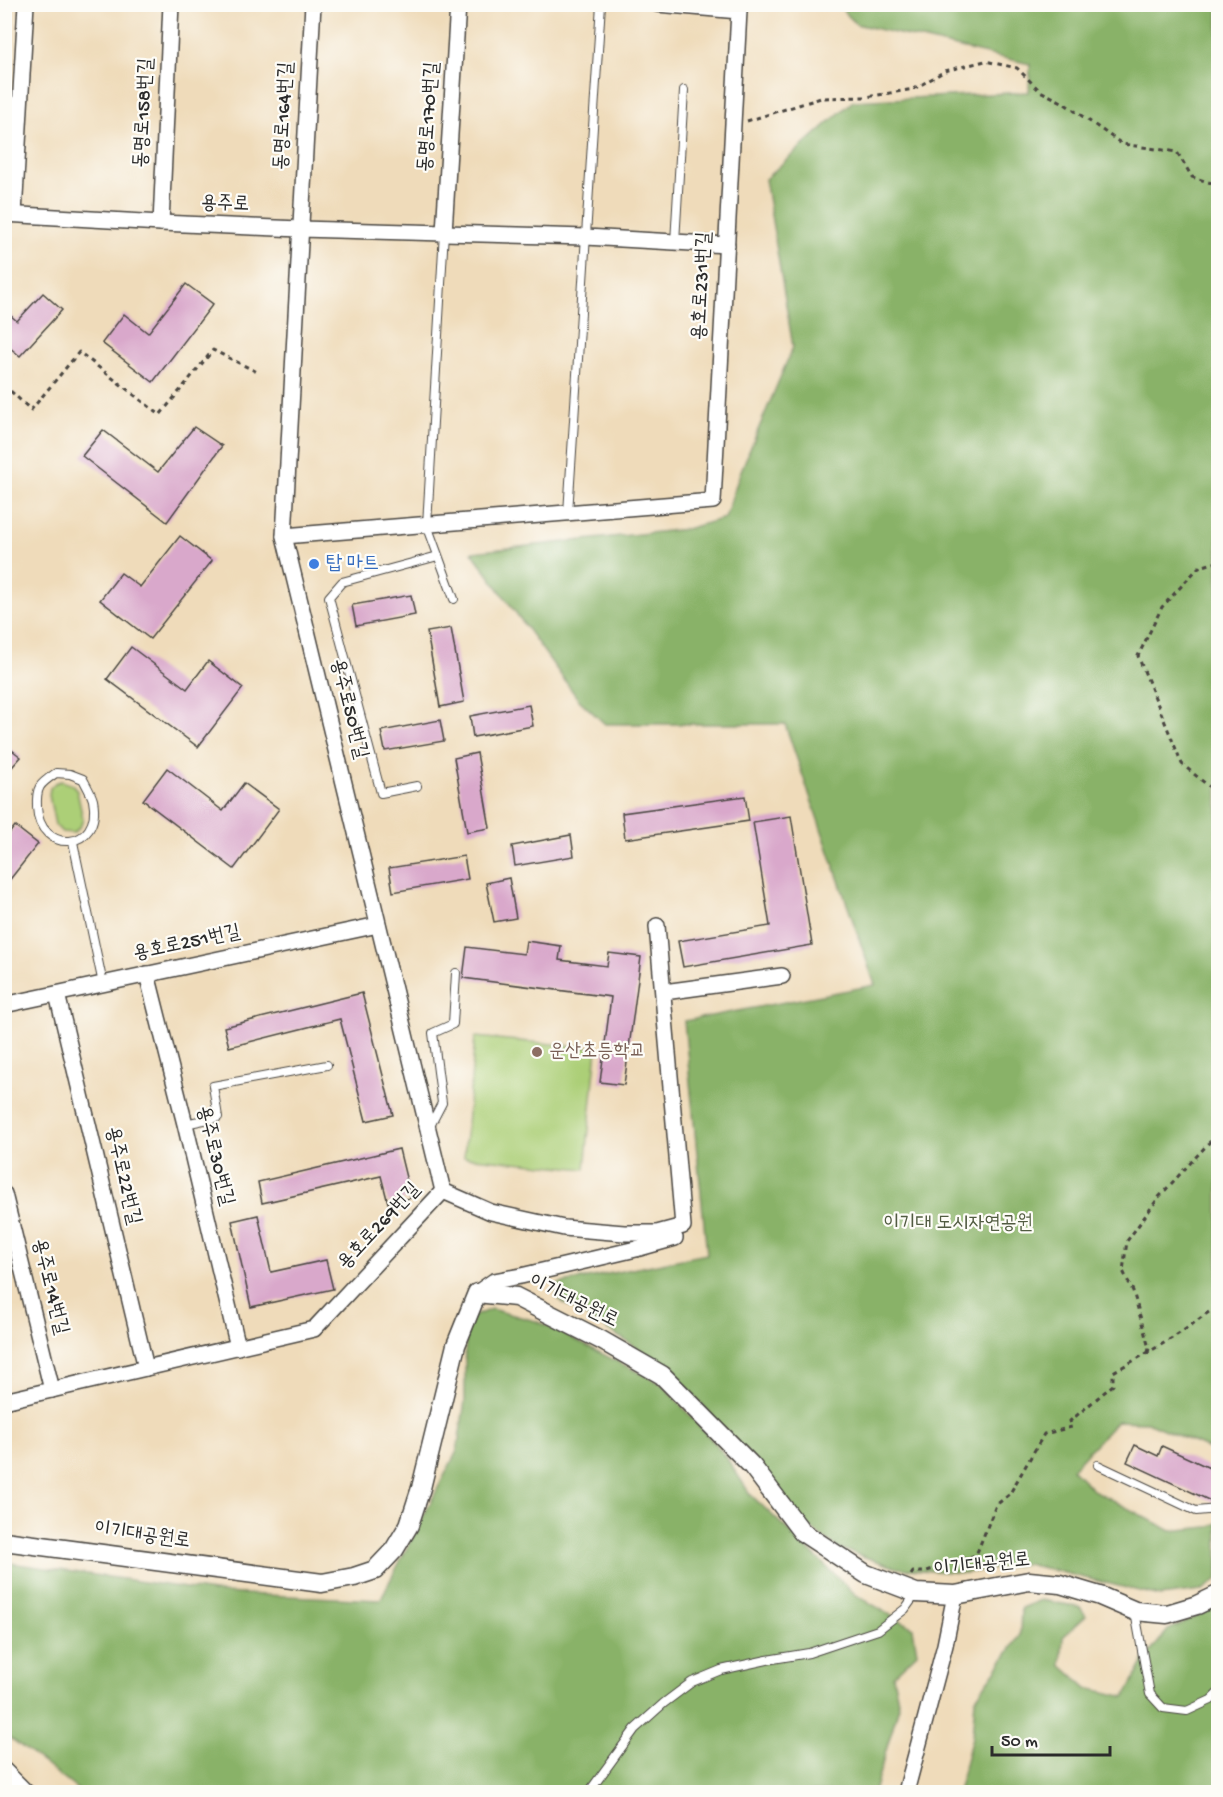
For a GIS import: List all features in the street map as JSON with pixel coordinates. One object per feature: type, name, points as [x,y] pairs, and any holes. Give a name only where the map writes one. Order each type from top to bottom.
[{"type":"street","points":[[9,214],[26,4]]},
{"type":"street","name":"동명로158번길","points":[[161,224],[171,4]]},
{"type":"street","name":"동명로164번길","points":[[300,229],[313,4]]},
{"type":"street","name":"동명로170번길","points":[[444,232],[458,4]]},
{"type":"street","name":"용호로231번길","points":[[284,536],[713,501],[739,11],[657,4]]},
{"type":"street","name":"용주로","points":[[9,214],[161,224],[586,237],[727,245]]},
{"type":"street","name":"용주로50번길","points":[[300,229],[284,536],[443,1191]]},
{"type":"street","name":"용호로251번길","points":[[4,1005],[378,925]]},
{"type":"street","points":[[477,1293],[494,1281],[674,1239],[680,1233],[682,1226],[657,926]]},
{"type":"street","name":"용주로30번길","points":[[147,974],[238,1347]]},
{"type":"street","points":[[664,992],[782,976]]},
{"type":"street","name":"용주로22번길","points":[[57,994],[146,1368]]},
{"type":"street","name":"용호로269번길","points":[[4,1401],[314,1329],[443,1191],[491,1212],[564,1228],[657,1233],[682,1226]]},
{"type":"street","name":"용주로14번길","points":[[4,1194],[52,1390]]},
{"type":"street","name":"이기대공원로","points":[[4,1540],[322,1583],[375,1570],[394,1550],[409,1525],[421,1488],[456,1345],[477,1293],[516,1297],[601,1340],[662,1375],[752,1466],[802,1532],[866,1574],[909,1591],[955,1595],[1029,1581],[1060,1584],[1100,1596],[1135,1611],[1167,1614],[1197,1605],[1218,1594]]},
{"type":"street","points":[[906,1792],[945,1645],[955,1595]]},
{"type":"street","points":[[4,1770],[26,1792]]},
{"type":"lane","points":[[568,513],[601,4]]},
{"type":"lane","points":[[675,242],[684,90]]},
{"type":"lane","points":[[444,232],[427,525],[454,599]]},
{"type":"lane","points":[[417,786],[381,793],[328,597],[342,582],[438,556]]},
{"type":"lane","points":[[56,773],[70,774],[83,779],[93,799],[93,821],[87,834],[73,842],[48,835],[37,815],[37,792],[44,781],[56,773]]},
{"type":"lane","points":[[73,842],[103,984]]},
{"type":"lane","points":[[428,1130],[442,1103],[433,1032],[453,1024],[456,973]]},
{"type":"lane","points":[[185,1124],[219,1117],[213,1086],[327,1065]]},
{"type":"lane","points":[[1098,1465],[1197,1511],[1218,1509]]},
{"type":"lane","points":[[589,1792],[636,1729],[692,1682],[721,1670],[809,1653],[878,1630],[905,1609],[909,1591]]},
{"type":"lane","points":[[1135,1611],[1150,1694],[1163,1708],[1187,1711],[1211,1700],[1218,1694]]},
{"type":"path","points":[[733,122],[748,121],[821,98],[866,97],[914,89],[945,71],[985,61],[1017,68],[1040,91],[1062,102],[1122,144],[1177,152],[1192,177],[1218,185]]},
{"type":"path","points":[[4,385],[32,410],[79,352],[160,415],[213,350],[258,374]]},
{"type":"path","points":[[1218,562],[1199,567],[1162,607],[1138,656],[1182,764],[1218,794]]},
{"type":"path","points":[[1148,1353],[1149,1348],[1133,1290],[1124,1271],[1127,1241],[1160,1197],[1218,1133]]},
{"type":"path","points":[[909,1591],[913,1572],[924,1572],[976,1555],[996,1505],[1009,1494],[1044,1434],[1072,1427],[1070,1421],[1113,1385],[1113,1372],[1148,1353],[1218,1307]]},
{"type":"green space","name":"이기대 도시자연공원","points":[[838,5],[1218,5],[1218,1453],[1147,1422],[1117,1421],[1072,1469],[1093,1490],[1171,1531],[1207,1527],[1218,1523],[1218,1579],[1201,1591],[1160,1596],[1027,1564],[965,1573],[897,1568],[839,1548],[806,1525],[667,1366],[556,1298],[558,1284],[707,1254],[684,1021],[875,985],[785,724],[605,724],[578,699],[472,552],[686,529],[725,518],[740,473],[793,347],[765,179],[853,101],[1029,92],[1030,64],[856,24]]},
{"type":"green space","points":[[61,781],[73,785],[77,791],[83,819],[74,833],[62,832],[55,825],[49,795],[50,788]]},
{"type":"green space","points":[[475,1037],[597,1048],[585,1169],[464,1157]]},
{"type":"green space","points":[[491,1309],[539,1322],[662,1384],[724,1454],[750,1494],[856,1595],[913,1628],[917,1653],[893,1676],[899,1706],[874,1792],[81,1792],[5,1734],[4,1562],[221,1593],[380,1600],[457,1451],[465,1401],[467,1319]]},
{"type":"green space","points":[[1041,1600],[1080,1607],[1086,1616],[1063,1637],[1061,1665],[1087,1688],[1125,1697],[1145,1659],[1168,1630],[1218,1606],[1218,1792],[958,1792],[972,1737],[975,1699],[1020,1635],[1021,1608]]},
{"type":"building","points":[[186,284],[213,304],[153,382],[102,343],[124,314],[148,333]]},
{"type":"building","points":[[43,293],[62,310],[20,356],[4,343],[4,310],[17,321]]},
{"type":"building","points":[[194,427],[222,446],[167,522],[82,456],[103,430],[158,472]]},
{"type":"building","points":[[180,536],[212,561],[150,639],[100,600],[121,573],[140,587]]},
{"type":"building","points":[[411,595],[415,615],[356,626],[352,605]]},
{"type":"building","points":[[451,628],[464,702],[440,707],[427,632]]},
{"type":"building","points":[[131,647],[187,689],[208,661],[243,688],[198,747],[107,679]]},
{"type":"building","points":[[529,705],[533,726],[473,737],[470,716]]},
{"type":"building","points":[[440,720],[444,741],[385,751],[381,731]]},
{"type":"building","points":[[4,744],[21,757],[4,776]]},
{"type":"building","points":[[477,753],[490,828],[467,832],[454,758]]},
{"type":"building","points":[[167,768],[223,811],[244,783],[279,809],[234,869],[143,800]]},
{"type":"building","points":[[745,796],[749,821],[625,839],[622,813]]},
{"type":"building","points":[[791,816],[812,945],[683,967],[678,941],[770,926],[753,822]]},
{"type":"building","points":[[15,826],[38,844],[4,887],[4,840]]},
{"type":"building","points":[[571,835],[574,856],[515,866],[512,846]]},
{"type":"building","points":[[464,856],[468,879],[393,892],[389,868]]},
{"type":"building","points":[[509,878],[516,918],[494,922],[486,883]]},
{"type":"building","name":"운산초등학교","points":[[526,941],[561,946],[559,960],[607,966],[609,953],[641,957],[624,1085],[600,1082],[611,997],[463,978],[467,947],[524,954]]},
{"type":"building","points":[[362,993],[393,1115],[366,1121],[340,1019],[229,1047],[224,1027]]},
{"type":"building","points":[[399,1149],[411,1198],[388,1203],[381,1176],[262,1203],[258,1182]]},
{"type":"building","points":[[258,1215],[271,1272],[326,1260],[333,1289],[251,1307],[232,1221]]},
{"type":"building","points":[[1135,1445],[1158,1456],[1162,1446],[1216,1471],[1212,1481],[1218,1484],[1218,1503],[1127,1462]]},
{"type":"place","name":"탑 마트","points":[[314,564]]},
{"type":"place","name":"운산초등학교","points":[[537,1052]]}]
